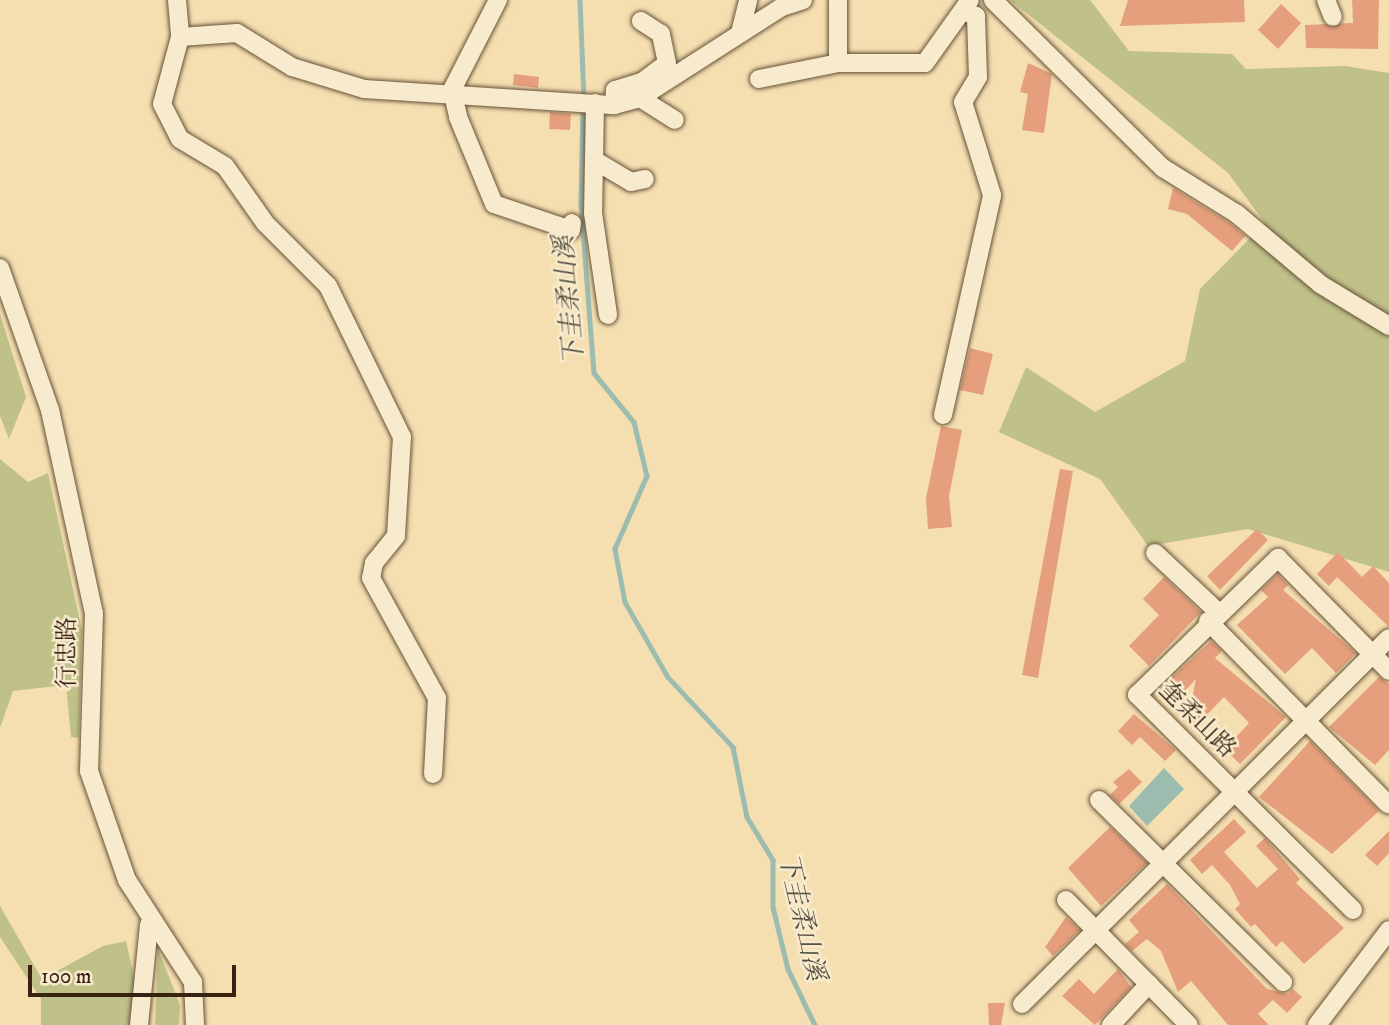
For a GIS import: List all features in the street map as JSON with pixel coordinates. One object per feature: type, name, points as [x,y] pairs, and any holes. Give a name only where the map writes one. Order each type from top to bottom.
[{"type":"street","points":[[177,0],[180,37],[162,104],[180,139],[226,166],[265,223],[328,286],[402,437],[396,536],[374,564],[371,578],[437,698],[433,774]]},
{"type":"street","points":[[498,0],[452,90],[494,204],[571,230],[572,223]]},
{"type":"street","points":[[740,33],[748,0]]},
{"type":"street","points":[[180,37],[237,33],[292,67],[364,89],[452,90],[568,103],[614,105],[640,97],[740,33],[803,0]]},
{"type":"street","points":[[838,0],[838,63]]},
{"type":"street","points":[[993,0],[1163,168],[1237,214],[1320,284],[1389,326]]},
{"type":"street","points":[[759,79],[838,63],[925,63],[968,6],[976,16],[978,77],[963,102],[992,195],[943,415]]},
{"type":"street","points":[[614,105],[615,90],[642,82],[667,63],[661,34],[641,21]]},
{"type":"street","points":[[640,97],[676,120]]},
{"type":"street","points":[[591,103],[593,213],[608,315]]},
{"type":"street","points":[[594,160],[631,182],[645,179]]},
{"type":"street","name":"行忠路","points":[[0,268],[50,410],[94,613],[89,771],[127,880],[149,924],[192,982],[195,1025]]},
{"type":"street","points":[[1155,553],[1305,721],[1388,804]]},
{"type":"street","name":"奎柔山路","points":[[1353,910],[1137,695],[1213,616],[1278,558],[1389,671]]},
{"type":"street","name":"奎柔山路","points":[[1022,1004],[1389,638]]},
{"type":"street","points":[[1099,800],[1283,982]]},
{"type":"street","points":[[1066,900],[1189,1025]]},
{"type":"street","points":[[139,1025],[149,924]]},
{"type":"street","points":[[1317,1025],[1338,990],[1388,934]]},
{"type":"street","points":[[1111,1025],[1149,984]]},
{"type":"green space","points":[[1010,0],[1090,0],[1129,51],[1232,54],[1246,69],[1345,66],[1389,73],[1389,572],[1248,529],[1148,546],[1100,479],[999,432],[1026,367],[1095,412],[1185,361],[1200,289],[1265,223],[1228,173]]},
{"type":"green space","points":[[0,314],[26,397],[9,439],[0,416]]},
{"type":"green space","points":[[0,459],[28,482],[48,473],[82,631],[79,738],[71,737],[66,685],[13,691],[0,728]]},
{"type":"green space","points":[[0,906],[42,979],[103,946],[126,941],[140,1004],[131,1025],[41,1025],[41,999],[0,937]]},
{"type":"green space","points":[[158,949],[180,1005],[179,1025],[155,1025]]},
{"type":"shaded area","points":[[1164,768],[1184,789],[1147,826],[1129,806]]},
{"type":"building","points":[[1128,0],[1244,0],[1245,22],[1120,26]]},
{"type":"building","points":[[1352,0],[1379,0],[1378,49],[1306,48],[1305,25],[1353,23]]},
{"type":"building","points":[[1281,4],[1301,23],[1278,49],[1258,30]]},
{"type":"building","points":[[1028,63],[1052,74],[1044,133],[1022,130],[1028,94],[1020,92]]},
{"type":"building","points":[[514,74],[539,77],[538,88],[513,85]]},
{"type":"building","points":[[550,112],[571,114],[570,130],[549,129]]},
{"type":"building","points":[[1173,188],[1230,223],[1245,236],[1232,251],[1187,214],[1168,209]]},
{"type":"building","points":[[970,348],[993,354],[983,395],[960,390]]},
{"type":"building","points":[[941,426],[962,430],[949,496],[952,527],[928,529],[926,498]]},
{"type":"building","points":[[1060,469],[1073,471],[1038,678],[1022,675]]},
{"type":"building","points":[[1257,529],[1268,540],[1220,590],[1207,576]]},
{"type":"building","points":[[1338,552],[1362,577],[1373,566],[1389,583],[1389,627],[1337,577],[1329,586],[1317,574]]},
{"type":"building","points":[[1278,574],[1288,585],[1283,590],[1356,653],[1336,673],[1312,648],[1285,674],[1237,625],[1268,597],[1261,590]]},
{"type":"building","points":[[1164,577],[1201,612],[1149,666],[1129,646],[1159,615],[1143,599]]},
{"type":"building","points":[[1211,641],[1222,651],[1215,658],[1286,717],[1240,764],[1225,749],[1249,723],[1224,697],[1196,726],[1188,719],[1196,679],[1180,696],[1170,687],[1169,680]]},
{"type":"building","points":[[1379,677],[1389,684],[1389,750],[1375,765],[1329,727]]},
{"type":"building","points":[[1134,714],[1176,750],[1165,761],[1140,737],[1132,745],[1118,731]]},
{"type":"building","points":[[1310,741],[1379,811],[1332,854],[1259,797]]},
{"type":"building","points":[[1129,769],[1142,782],[1119,804],[1110,795],[1118,787],[1113,782]]},
{"type":"building","points":[[1234,819],[1246,832],[1224,852],[1257,888],[1278,869],[1256,846],[1265,838],[1300,879],[1296,883],[1344,928],[1304,964],[1282,941],[1276,947],[1255,924],[1251,927],[1235,909],[1240,904],[1230,885],[1212,865],[1202,874],[1190,860]]},
{"type":"building","points":[[1110,827],[1147,863],[1101,906],[1068,868]]},
{"type":"building","points":[[1389,831],[1389,853],[1377,866],[1365,855]]},
{"type":"building","points":[[1167,884],[1267,989],[1288,994],[1293,989],[1302,997],[1287,1013],[1273,1000],[1258,1014],[1269,1025],[1228,1025],[1191,981],[1178,992],[1161,951],[1147,939],[1132,951],[1125,944],[1139,932],[1129,920]]},
{"type":"building","points":[[1066,917],[1080,930],[1053,956],[1045,947]]},
{"type":"building","points":[[1118,969],[1131,987],[1095,1025],[1062,996],[1079,979],[1094,994]]},
{"type":"building","points":[[988,1003],[1005,1003],[1001,1025],[989,1025]]},
{"type":"waterway","name":"下圭柔山溪","points":[[580,0],[584,98]]},
{"type":"waterway","name":"下圭柔山溪","points":[[583,107],[581,204],[594,373],[634,422],[647,476],[615,549],[625,602],[668,677],[733,747],[747,817],[773,860],[773,907],[788,969],[815,1025]]}]
